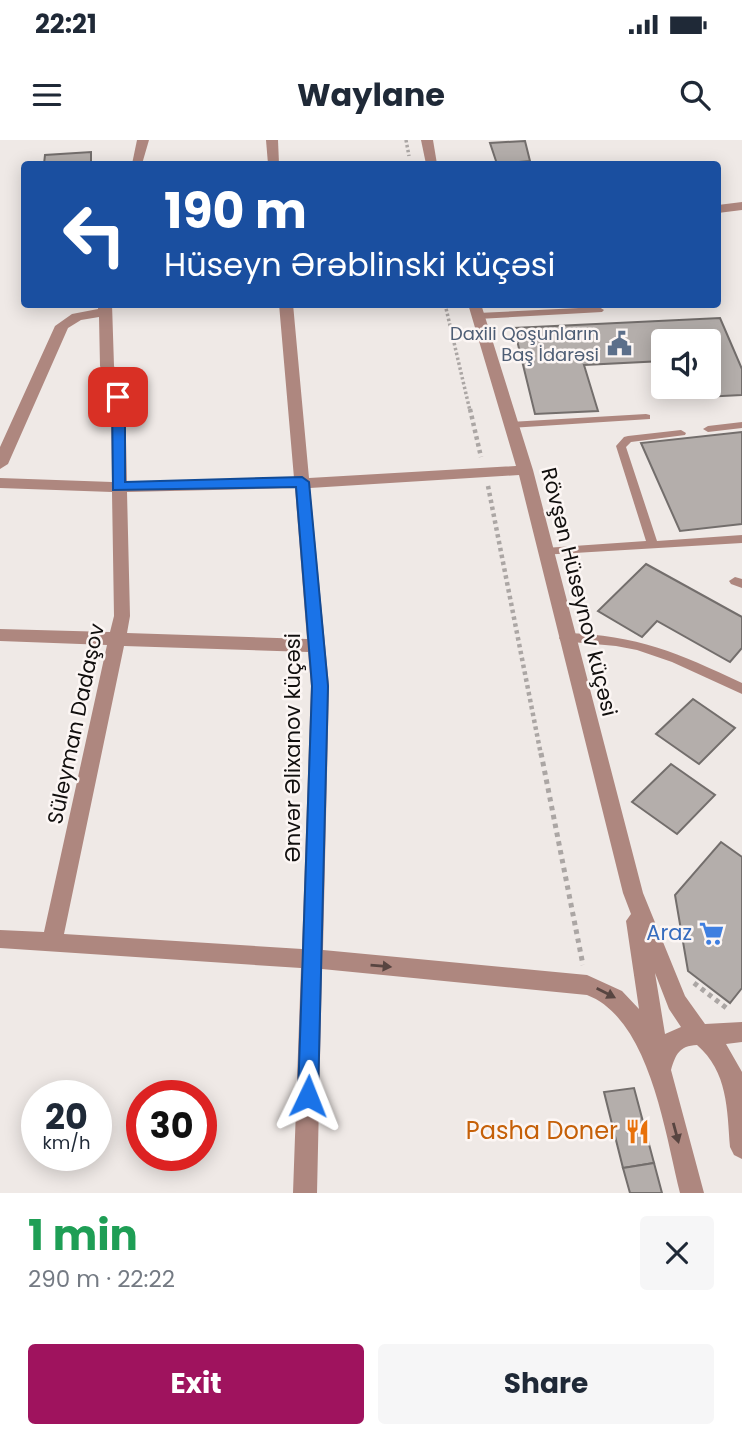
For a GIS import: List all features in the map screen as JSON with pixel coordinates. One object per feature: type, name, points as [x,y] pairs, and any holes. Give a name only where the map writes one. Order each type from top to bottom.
[{"type":"street","points":[[138,161],[143,140]]},
{"type":"street","points":[[272,140],[274,161]]},
{"type":"street","points":[[427,140],[431,161]]},
{"type":"street","points":[[721,209],[742,206]]},
{"type":"street","points":[[0,464],[62,326],[77,317],[104,308]]},
{"type":"street","name":"Süleyman Dadaşov","points":[[52,943],[122,616],[118,397],[107,366],[104,308]]},
{"type":"street","name":"Ənvər Əlixanov küçəsi","points":[[286,308],[320,686],[305,1193]]},
{"type":"street","name":"Rövşən Hüseynov küçəsi","points":[[476,310],[525,470],[565,638],[633,893]]},
{"type":"street","points":[[0,483],[118,486],[302,482],[525,470]]},
{"type":"street","points":[[0,635],[318,646]]},
{"type":"street","points":[[633,893],[666,979],[685,1016],[722,1055],[736,1088],[742,1147]]},
{"type":"street","points":[[633,893],[660,1073],[691,1193]]},
{"type":"street","points":[[0,939],[313,959],[587,985],[603,990],[629,1012],[647,1039],[660,1073]]},
{"type":"street","points":[[660,1073],[668,1042],[678,1036],[699,1033],[716,1036],[742,1032]]},
{"type":"street","points":[[736,1088],[742,1065]]},
{"type":"lane","points":[[476,310],[600,310]]},
{"type":"lane","points":[[510,425],[646,417]]},
{"type":"lane","points":[[708,429],[742,425]]},
{"type":"lane","points":[[653,545],[621,446],[628,439],[681,433]]},
{"type":"lane","points":[[545,552],[742,539]]},
{"type":"lane","points":[[565,638],[602,637],[645,645],[742,688]]},
{"type":"path","points":[[446,308],[485,473],[587,985]]},
{"type":"building","points":[[525,141],[530,161],[496,161],[490,143]]},
{"type":"building","points":[[91,152],[91,161],[44,161],[45,155]]},
{"type":"building","points":[[720,318],[742,369],[742,395],[721,396],[721,329],[651,329],[651,362],[584,365],[598,411],[535,414],[514,328]]},
{"type":"building","points":[[742,432],[742,524],[680,531],[641,443]]},
{"type":"building","points":[[646,564],[742,617],[742,648],[730,662],[657,621],[642,637],[598,611]]},
{"type":"building","points":[[693,699],[735,728],[699,764],[656,734]]},
{"type":"building","points":[[671,764],[715,795],[677,834],[632,802]]},
{"type":"building","name":"Araz","points":[[721,842],[742,857],[742,988],[730,1003],[688,971],[675,895]]},
{"type":"building","points":[[634,1088],[654,1163],[623,1168],[604,1092]]},
{"type":"building","points":[[654,1163],[662,1193],[630,1193],[623,1168]]},
{"type":"place","name":"Daxili Qoşunların Baş İdarəsi","points":[[619,344]]},
{"type":"place","name":"Araz","points":[[712,933]]},
{"type":"place","name":"Pasha Doner","points":[[638,1131]]},
{"type":"route","points":[[118,397],[118,486],[302,482],[320,686],[308,1096]]}]
